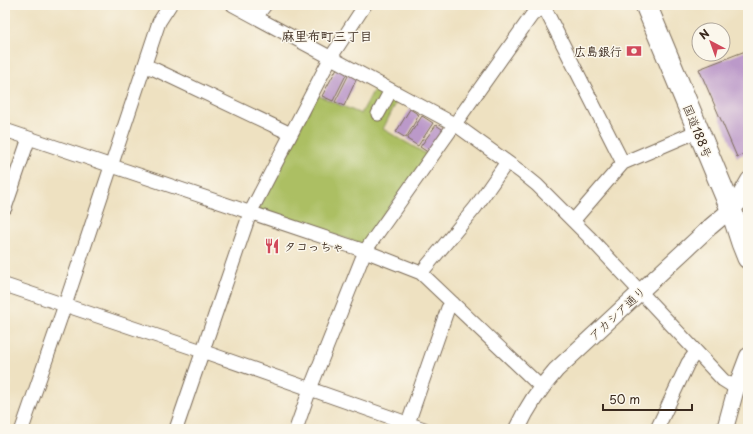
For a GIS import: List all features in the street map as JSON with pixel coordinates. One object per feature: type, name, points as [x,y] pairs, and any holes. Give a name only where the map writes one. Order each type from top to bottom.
[{"type":"highway","name":"国道188号","points":[[646,5],[731,208],[748,258]]},
{"type":"street","points":[[22,429],[160,22],[170,5]]},
{"type":"street","points":[[234,5],[456,124],[521,172],[537,185],[573,221],[723,380],[731,385],[737,385]]},
{"type":"street","points":[[256,17],[264,5]]},
{"type":"street","points":[[176,429],[250,213],[331,57],[365,5]]},
{"type":"street","points":[[296,429],[310,389],[365,251],[532,15],[544,6],[623,163]]},
{"type":"street","points":[[145,66],[291,134]]},
{"type":"street","points":[[378,114],[391,90]]},
{"type":"street","points":[[5,130],[365,251],[421,273],[541,387]]},
{"type":"street","points":[[573,221],[623,163],[698,131]]},
{"type":"street","points":[[5,208],[29,138]]},
{"type":"street","points":[[421,273],[474,208],[507,162]]},
{"type":"street","points":[[731,208],[748,179]]},
{"type":"street","name":"アカシア通り","points":[[517,429],[524,414],[541,387],[556,370],[731,208],[748,195]]},
{"type":"street","points":[[5,285],[202,351],[310,389],[407,426],[424,429]]},
{"type":"street","points":[[407,426],[448,308],[453,303]]},
{"type":"street","points":[[656,429],[688,363],[696,352]]},
{"type":"street","points":[[725,429],[737,385],[748,356]]},
{"type":"green space","points":[[378,82],[400,95],[383,129],[428,155],[362,244],[258,210],[317,95],[361,114]]},
{"type":"building","points":[[748,50],[748,152],[737,157],[699,69],[717,62],[731,62],[731,57]]},
{"type":"building","points":[[337,68],[347,73],[333,101],[322,96]]},
{"type":"building","points":[[349,74],[357,78],[344,106],[335,102]]},
{"type":"building","points":[[410,109],[419,115],[406,138],[396,132]]},
{"type":"building","points":[[422,116],[433,123],[418,146],[407,139]]},
{"type":"building","points":[[436,125],[445,131],[429,153],[420,147]]},
{"type":"place","name":"広島銀行","points":[[634,51]]},
{"type":"place","name":"タコっちゃ","points":[[272,246]]},
{"type":"district","name":"麻里布町三丁目","points":[[327,35]]}]
